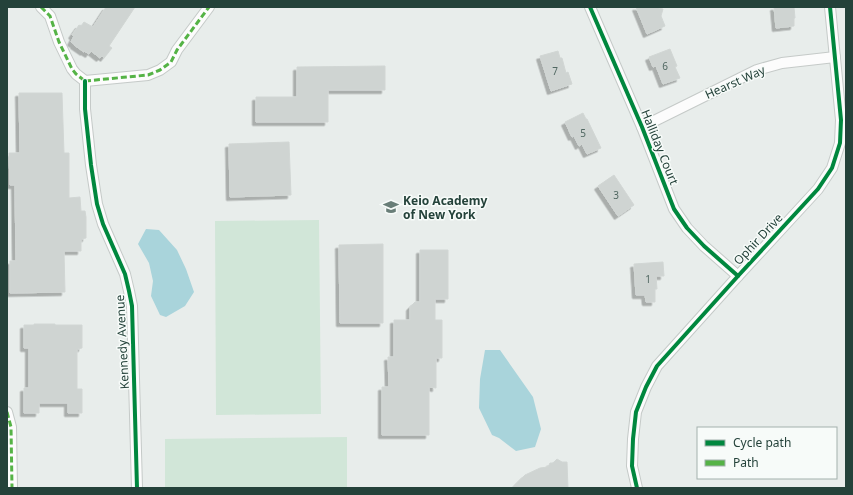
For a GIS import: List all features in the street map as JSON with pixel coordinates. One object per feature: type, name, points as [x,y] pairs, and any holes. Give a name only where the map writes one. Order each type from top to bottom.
[{"type":"street","points":[[41,7],[50,16],[59,42],[72,68],[76,74],[85,80],[148,75],[160,70],[171,62],[209,7]]},
{"type":"street","name":"Halliday Court","points":[[590,7],[642,127],[674,209],[687,228],[704,246],[738,276]]},
{"type":"street","name":"Ophir Drive","points":[[636,488],[632,466],[632,439],[636,412],[646,387],[658,366],[818,189],[832,168],[840,144],[841,120],[830,7]]},
{"type":"street","name":"Hearst Way","points":[[642,127],[757,70],[782,63],[834,57]]},
{"type":"street","name":"Kennedy Avenue","points":[[85,80],[85,109],[90,165],[97,204],[103,224],[125,274],[132,306],[137,488]]},
{"type":"street","points":[[7,412],[11,427],[12,488]]},
{"type":"green space","points":[[319,220],[321,414],[216,415],[215,221]]},
{"type":"green space","points":[[347,437],[347,488],[165,488],[165,439]]},
{"type":"water","points":[[146,229],[159,230],[177,250],[186,269],[194,292],[185,306],[166,317],[160,315],[151,296],[153,281],[149,263],[138,244]]},
{"type":"water","points":[[485,350],[500,350],[533,397],[541,429],[535,447],[516,451],[499,438],[492,435],[479,408],[480,379]]},
{"type":"building","points":[[106,7],[135,7],[109,46],[112,48],[104,58],[102,56],[100,58],[91,51],[89,54],[84,52],[71,42],[74,36],[72,35],[79,25],[81,26],[84,22],[93,27]]},
{"type":"building","points":[[636,7],[657,7],[663,9],[661,16],[665,26],[647,34]]},
{"type":"building","points":[[774,7],[794,7],[794,26],[776,28]]},
{"type":"building","points":[[670,49],[680,78],[663,84],[656,66],[653,67],[649,57]]},
{"type":"building","points":[[558,51],[560,58],[562,58],[566,73],[568,72],[572,84],[551,91],[540,56]]},
{"type":"building","points":[[385,66],[385,90],[328,90],[328,122],[256,122],[256,97],[297,97],[297,67]]},
{"type":"building","points":[[19,93],[62,93],[64,153],[69,153],[69,198],[80,197],[81,211],[85,211],[86,217],[86,238],[81,239],[81,251],[64,251],[65,292],[10,293],[10,261],[16,261],[15,185],[10,185],[9,153],[20,153]]},
{"type":"building","points":[[583,113],[601,148],[587,154],[582,144],[579,146],[574,136],[572,137],[565,122]]},
{"type":"building","points":[[289,142],[291,195],[230,197],[229,144]]},
{"type":"building","points":[[614,175],[634,205],[618,216],[598,186]]},
{"type":"building","points":[[383,244],[383,323],[340,323],[339,245]]},
{"type":"building","points":[[420,250],[448,250],[448,299],[435,299],[435,320],[442,320],[442,358],[436,358],[436,388],[429,387],[429,435],[382,435],[382,387],[389,387],[388,357],[394,357],[394,320],[410,320],[410,307],[415,302],[420,302]]},
{"type":"building","points":[[663,262],[664,276],[656,276],[657,289],[655,289],[655,302],[646,302],[645,295],[636,295],[634,264]]},
{"type":"building","points":[[24,325],[82,325],[82,348],[77,349],[77,389],[82,389],[82,413],[68,413],[68,403],[39,403],[39,413],[24,413],[24,388],[29,388],[29,348],[24,348]]},
{"type":"building","points":[[557,459],[562,462],[567,462],[568,488],[513,488],[525,475],[540,468],[548,467],[550,463],[553,463]]},
{"type":"marked path","points":[[41,7],[50,16],[59,42],[72,69],[85,81]]},
{"type":"marked path","points":[[85,81],[148,75],[160,70],[171,62],[177,50],[209,7]]},
{"type":"marked path","points":[[7,412],[11,427],[12,488]]},
{"type":"cycle path","points":[[590,7],[642,127],[674,209],[687,228],[704,246],[738,276]]},
{"type":"cycle path","points":[[637,488],[632,466],[636,412],[646,387],[657,366],[818,189],[832,168],[840,143],[841,120],[830,7]]},
{"type":"cycle path","points":[[85,81],[85,109],[97,204],[103,224],[125,274],[132,306],[137,488]]},
{"type":"place","name":"Keio Academy of New York","points":[[391,207]]}]
